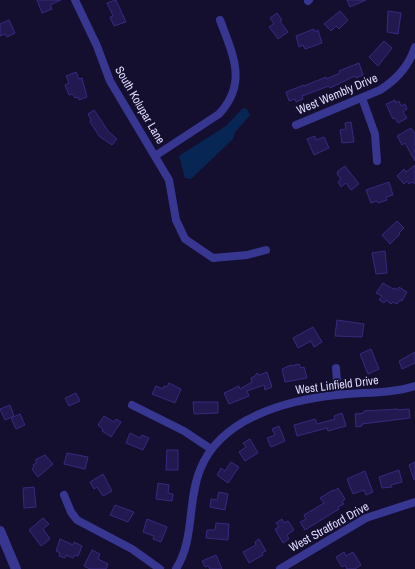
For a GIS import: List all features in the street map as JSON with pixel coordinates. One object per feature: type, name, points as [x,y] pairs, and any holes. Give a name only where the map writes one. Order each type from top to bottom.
[{"type":"street","name":"South Kolupar Lane","points":[[75,0],[97,46],[110,81],[169,180],[176,220],[186,239],[213,258],[247,255],[266,250]]},
{"type":"street","points":[[155,156],[219,114],[227,105],[237,83],[234,56],[220,20]]},
{"type":"street","name":"West Wembly Drive","points":[[296,125],[380,90],[397,77],[409,61],[415,48]]},
{"type":"street","points":[[362,98],[374,130],[377,161]]},
{"type":"street","points":[[336,368],[338,395]]},
{"type":"street","name":"West Linfield Drive","points":[[176,569],[185,550],[196,480],[200,469],[211,449],[229,432],[265,412],[299,401],[338,395],[399,390],[415,386]]},
{"type":"street","points":[[132,405],[190,434],[211,449]]},
{"type":"street","points":[[64,495],[70,512],[77,520],[132,549],[160,569]]},
{"type":"street","name":"West Stratford Drive","points":[[280,569],[366,518],[415,502]]},
{"type":"street","points":[[0,531],[16,569]]},
{"type":"water","points":[[243,108],[247,109],[250,115],[235,132],[233,139],[191,179],[185,178],[179,156],[226,126]]},
{"type":"building","points":[[37,0],[61,0],[50,5],[52,9],[42,13]]},
{"type":"building","points":[[116,0],[126,22],[114,26],[110,17],[113,16],[107,3]]},
{"type":"building","points":[[347,0],[366,0],[350,7]]},
{"type":"building","points":[[340,11],[348,20],[339,29],[336,26],[331,31],[324,24]]},
{"type":"building","points":[[388,11],[401,13],[398,34],[387,32]]},
{"type":"building","points":[[277,13],[282,20],[280,21],[288,32],[278,39],[269,27],[274,24],[270,18]]},
{"type":"building","points":[[9,20],[15,33],[7,37],[5,34],[0,36],[0,24]]},
{"type":"building","points":[[314,29],[315,32],[318,30],[322,43],[305,49],[303,45],[299,47],[296,36]]},
{"type":"building","points":[[384,41],[392,48],[378,66],[369,57]]},
{"type":"building","points":[[359,63],[363,75],[356,78],[355,76],[330,88],[329,86],[302,96],[303,99],[296,102],[295,99],[289,101],[286,92],[326,77],[326,79],[340,73],[339,71]]},
{"type":"building","points":[[76,72],[79,79],[82,78],[87,97],[79,100],[78,97],[75,98],[73,94],[69,95],[65,85],[69,83],[66,76]]},
{"type":"building","points":[[395,100],[396,103],[399,101],[401,106],[405,104],[407,109],[403,112],[407,118],[398,123],[395,118],[393,119],[386,104]]},
{"type":"building","points":[[94,110],[108,131],[117,139],[112,145],[100,137],[90,122],[91,120],[88,114]]},
{"type":"building","points":[[351,122],[354,142],[342,143],[340,130],[346,129],[345,123]]},
{"type":"building","points":[[411,128],[415,134],[415,161],[405,143],[402,145],[397,136]]},
{"type":"building","points":[[315,136],[316,140],[324,137],[329,148],[314,155],[307,139]]},
{"type":"building","points":[[415,165],[415,184],[412,182],[409,184],[407,181],[404,184],[397,176],[404,169],[406,172]]},
{"type":"building","points":[[345,166],[359,184],[351,190],[346,183],[341,187],[338,182],[341,179],[337,174],[338,171]]},
{"type":"building","points":[[389,182],[393,195],[386,197],[387,200],[378,203],[377,201],[371,203],[366,190]]},
{"type":"building","points":[[397,221],[404,228],[390,244],[382,235]]},
{"type":"building","points":[[385,251],[387,273],[376,274],[372,253]]},
{"type":"building","points":[[383,283],[393,289],[395,288],[397,290],[399,287],[407,292],[402,301],[400,300],[397,304],[393,302],[391,304],[386,300],[384,303],[379,300],[382,296],[376,293]]},
{"type":"building","points":[[337,320],[364,324],[362,337],[335,336]]},
{"type":"building","points":[[313,327],[322,342],[314,347],[311,341],[298,348],[293,338]]},
{"type":"building","points":[[371,349],[379,369],[368,374],[360,354]]},
{"type":"building","points":[[415,352],[415,363],[402,369],[399,361]]},
{"type":"building","points":[[299,364],[301,368],[304,367],[307,378],[285,382],[282,369],[291,365]]},
{"type":"building","points":[[267,372],[272,387],[265,390],[264,385],[247,391],[249,396],[229,404],[224,393],[239,386],[240,389],[252,382],[251,378],[257,373],[260,375]]},
{"type":"building","points":[[169,383],[181,389],[175,403],[152,394],[156,386],[163,389],[164,386],[167,387]]},
{"type":"building","points":[[76,393],[80,401],[69,406],[65,398]]},
{"type":"building","points":[[193,402],[218,402],[218,413],[194,414]]},
{"type":"building","points":[[10,405],[14,416],[5,420],[0,409]]},
{"type":"building","points":[[409,409],[410,418],[362,424],[362,426],[356,427],[355,414],[364,413],[364,411]]},
{"type":"building","points":[[342,413],[346,426],[328,431],[327,428],[297,436],[294,425],[315,419],[317,424],[335,419],[334,416]]},
{"type":"building","points":[[20,414],[25,425],[16,429],[11,418]]},
{"type":"building","points":[[104,416],[114,422],[116,419],[121,422],[111,437],[102,431],[103,429],[98,425]]},
{"type":"building","points":[[279,426],[285,441],[271,447],[267,438],[275,435],[272,429]]},
{"type":"building","points":[[130,433],[140,438],[142,435],[149,438],[143,450],[126,443]]},
{"type":"building","points":[[250,439],[258,453],[245,461],[239,452],[246,447],[243,443]]},
{"type":"building","points":[[167,450],[178,450],[178,470],[166,470]]},
{"type":"building","points":[[67,453],[88,457],[85,469],[64,464]]},
{"type":"building","points":[[45,455],[53,464],[38,477],[32,469],[34,467],[33,465],[37,462],[35,460]]},
{"type":"building","points":[[231,462],[239,467],[228,483],[217,475],[221,468],[225,471]]},
{"type":"building","points":[[415,462],[415,479],[414,480],[409,465]]},
{"type":"building","points":[[399,470],[402,482],[391,485],[392,487],[382,488],[379,477]]},
{"type":"building","points":[[365,471],[373,492],[366,495],[364,490],[353,494],[347,479]]},
{"type":"building","points":[[103,474],[112,491],[103,496],[97,487],[94,489],[90,482]]},
{"type":"building","points":[[158,483],[169,485],[168,493],[173,494],[172,501],[156,499]]},
{"type":"building","points":[[34,487],[36,507],[24,508],[23,488]]},
{"type":"building","points":[[338,488],[345,499],[342,502],[344,504],[338,507],[339,509],[305,530],[300,522],[306,519],[304,515],[324,503],[320,498]]},
{"type":"building","points":[[219,492],[228,494],[225,510],[210,507],[211,499],[217,500]]},
{"type":"building","points":[[115,505],[134,512],[128,522],[110,515]]},
{"type":"building","points":[[43,518],[49,524],[43,529],[50,539],[41,546],[29,530]]},
{"type":"building","points":[[147,519],[167,527],[161,542],[153,539],[154,536],[143,532]]},
{"type":"building","points":[[282,519],[284,523],[288,521],[294,530],[287,535],[289,539],[283,543],[275,529],[279,527],[276,523]]},
{"type":"building","points":[[216,523],[229,524],[228,540],[206,538],[207,530],[215,530]]},
{"type":"building","points":[[60,539],[73,545],[74,542],[82,546],[78,556],[75,555],[73,558],[66,555],[65,558],[59,556],[60,553],[56,551]]},
{"type":"building","points":[[259,539],[266,551],[262,553],[263,555],[249,563],[243,552],[256,545],[255,542]]},
{"type":"building","points":[[92,550],[100,554],[98,559],[108,564],[106,569],[90,569],[84,566]]},
{"type":"building","points":[[344,552],[346,556],[353,552],[361,565],[355,569],[347,569],[345,565],[342,567],[336,557]]},
{"type":"building","points":[[216,555],[222,569],[210,569],[208,566],[205,567],[202,561]]}]
